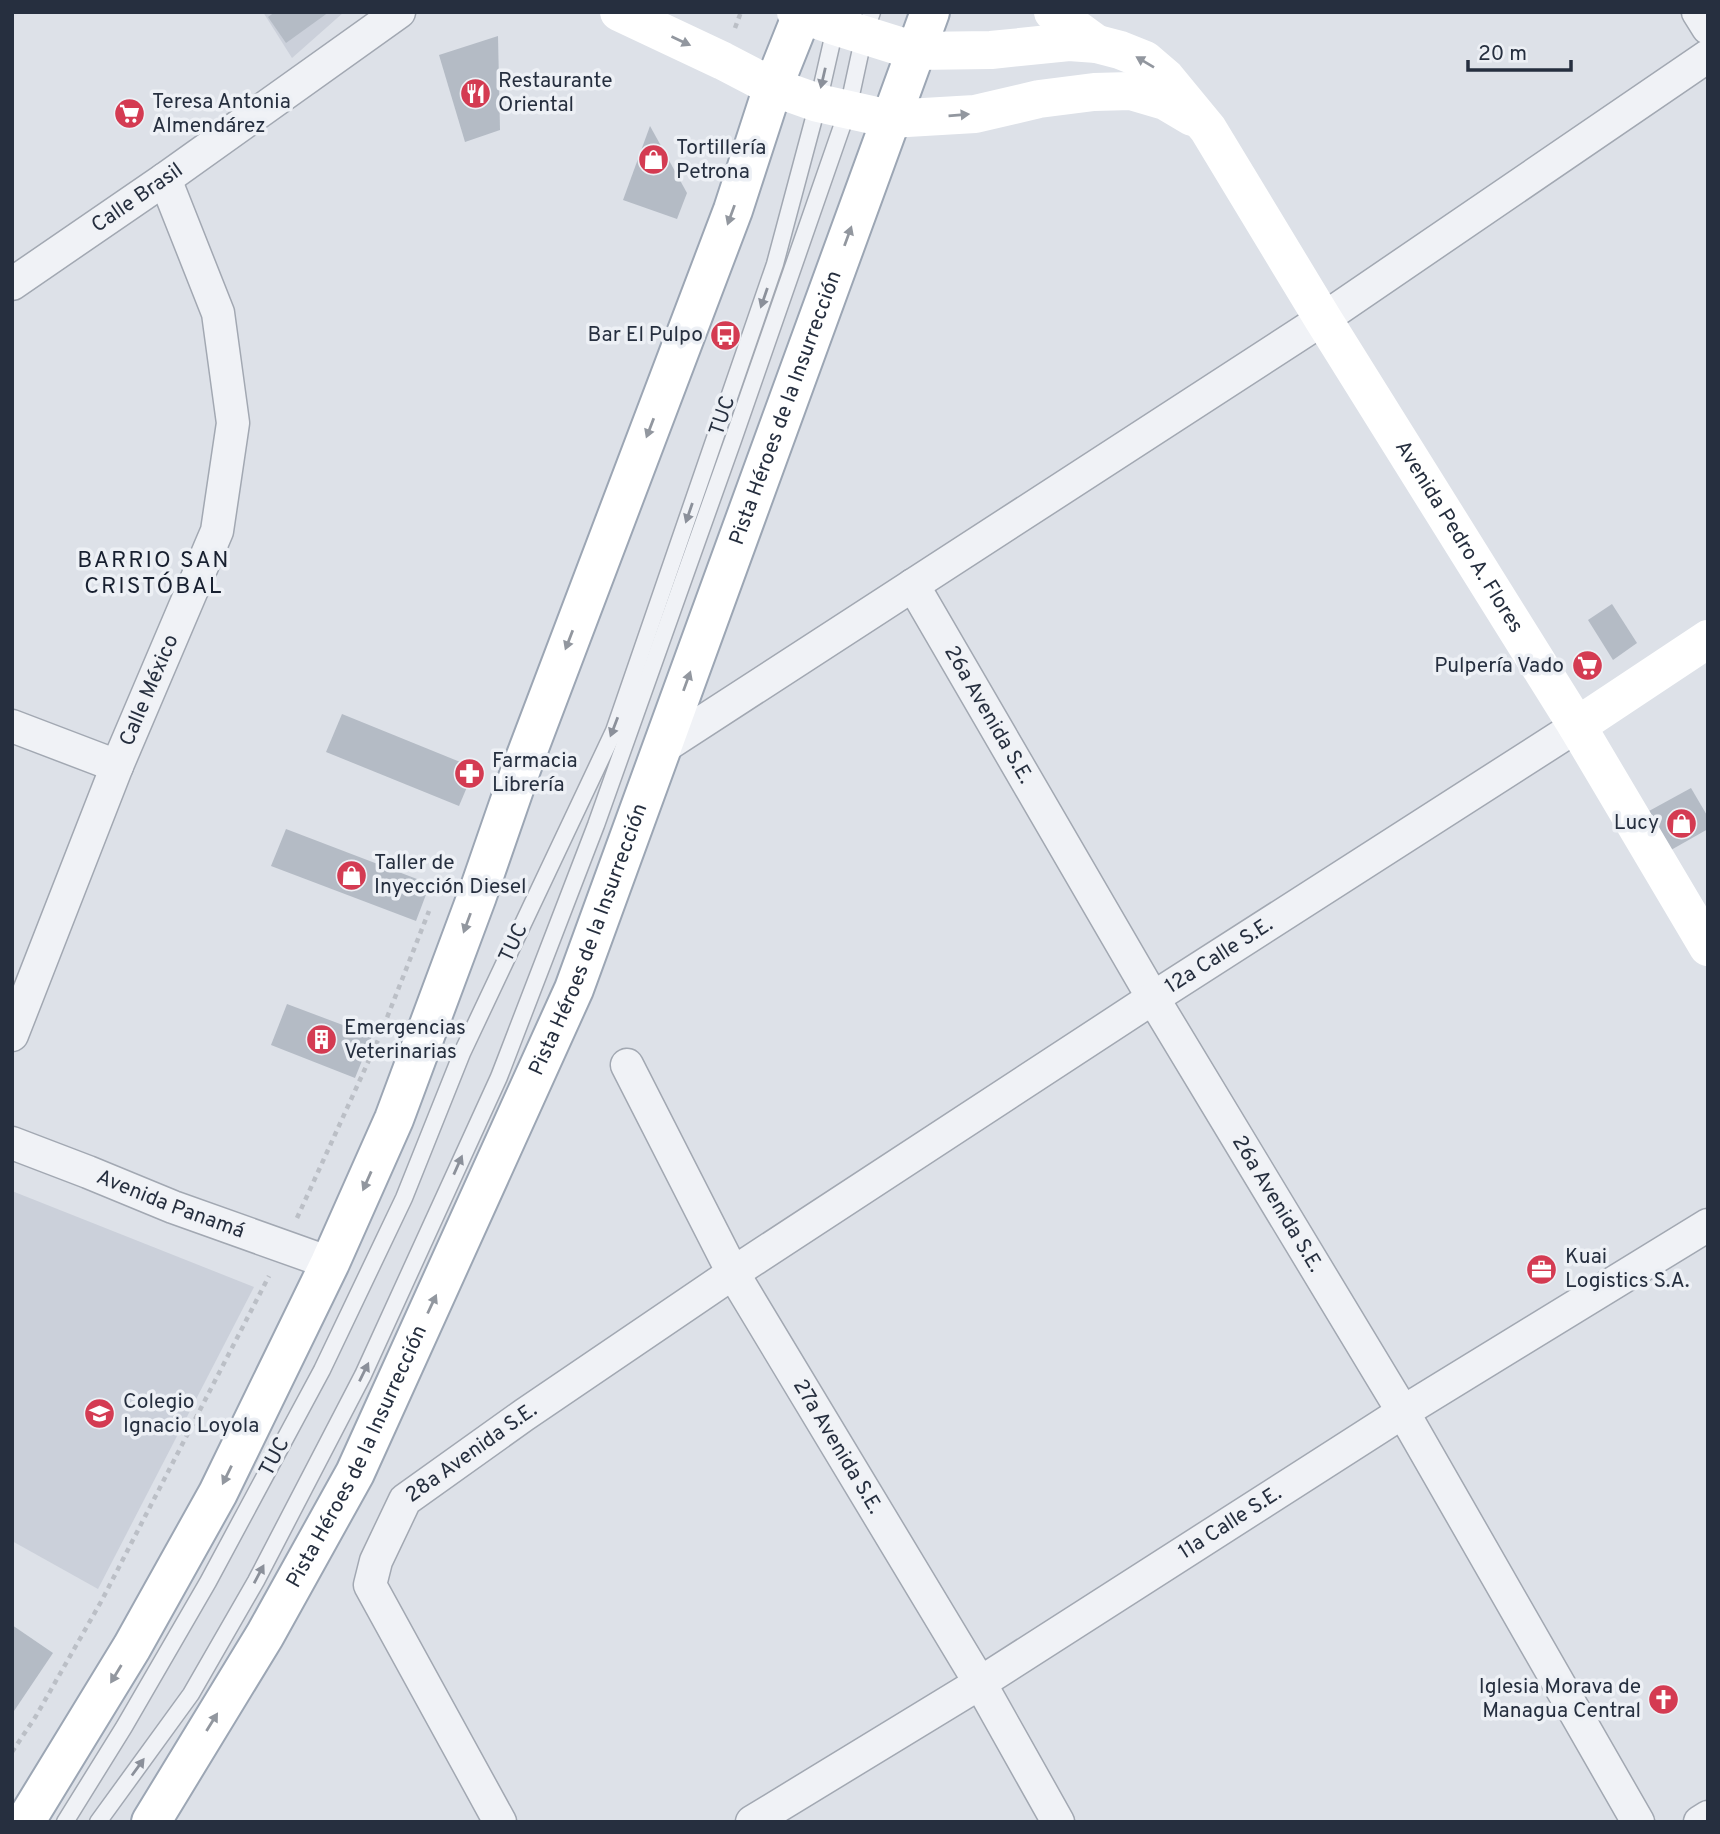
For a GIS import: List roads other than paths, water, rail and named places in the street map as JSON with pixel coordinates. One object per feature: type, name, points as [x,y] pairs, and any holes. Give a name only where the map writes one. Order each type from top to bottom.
[{"type":"main road","points":[[619,12],[774,87],[833,106],[890,119],[975,114],[1039,99],[1094,92],[1131,91],[1165,101],[1208,129]]},
{"type":"main road","name":"Pista Héroes de la Insurrección","points":[[151,1822],[265,1635],[355,1474],[573,989],[930,12]]},
{"type":"main road","points":[[1053,12],[1097,44]]},
{"type":"main road","points":[[26,1822],[132,1647],[218,1493],[330,1263],[394,1119],[521,769],[733,210],[774,87],[830,18],[915,51],[991,50],[1069,42],[1097,44]]},
{"type":"main road","name":"Avenida Pedro A. Flores","points":[[1097,44],[1145,60],[1166,78],[1208,129],[1577,726],[1708,947]]},
{"type":"main road","name":"12a Calle S.E.","points":[[1577,726],[1708,639]]},
{"type":"street","name":"Calle Brasil","points":[[12,284],[399,12]]},
{"type":"street","points":[[1698,12],[1708,28]]},
{"type":"street","points":[[663,748],[1323,319],[1708,56]]},
{"type":"street","name":"Calle México","points":[[12,1035],[117,766],[217,531],[233,423],[218,313],[165,179]]},
{"type":"street","name":"26a Avenida S.E.","points":[[913,584],[1153,998],[1403,1412],[1638,1822]]},
{"type":"street","points":[[12,726],[117,766]]},
{"type":"street","name":"12a Calle S.E.","points":[[733,1273],[1153,998],[1577,726]]},
{"type":"street","name":"27a Avenida S.E.","points":[[626,1065],[733,1273],[980,1683],[1058,1822]]},
{"type":"street","name":"Avenida Panamá","points":[[12,1143],[173,1207],[330,1263]]},
{"type":"street","name":"11a Calle S.E.","points":[[752,1822],[980,1683],[1403,1412],[1708,1225]]},
{"type":"street","name":"28a Avenida S.E.","points":[[500,1822],[370,1586],[376,1560],[405,1500],[524,1415],[733,1273]]},
{"type":"street","points":[[1700,1822],[1708,1817]]},
{"type":"lane","name":"TUC","points":[[98,1822],[191,1695],[256,1581],[363,1375],[499,1077],[596,825],[733,440],[833,106],[830,18]]},
{"type":"lane","name":"TUC","points":[[65,1822],[208,1582],[322,1370],[404,1198],[462,1053],[614,731],[775,264],[833,106],[830,18]]},
{"type":"place","name":"Restaurante Oriental","points":[[475,93]]},
{"type":"place","name":"Teresa Antonia Almendárez","points":[[129,114]]},
{"type":"place","name":"Tortillería Petrona","points":[[653,160]]},
{"type":"place","name":"Bar El Pulpo","points":[[726,335]]},
{"type":"place","name":"Pulpería Vado","points":[[1587,666]]},
{"type":"place","name":"Farmacia Librería","points":[[469,773]]},
{"type":"place","name":"Lucy","points":[[1682,823]]},
{"type":"place","name":"Taller de Inyección Diesel","points":[[351,875]]},
{"type":"place","name":"Emergencias Veterinarias","points":[[321,1040]]},
{"type":"place","name":"Kuai Logistics S.A.","points":[[1542,1269]]},
{"type":"place","name":"Colegio Ignacio Loyola","points":[[100,1414]]},
{"type":"place","name":"Iglesia Morava de Managua Central","points":[[1664,1699]]},
{"type":"district","name":"BARRIO SAN CRISTÓBAL","points":[[154,574]]}]
